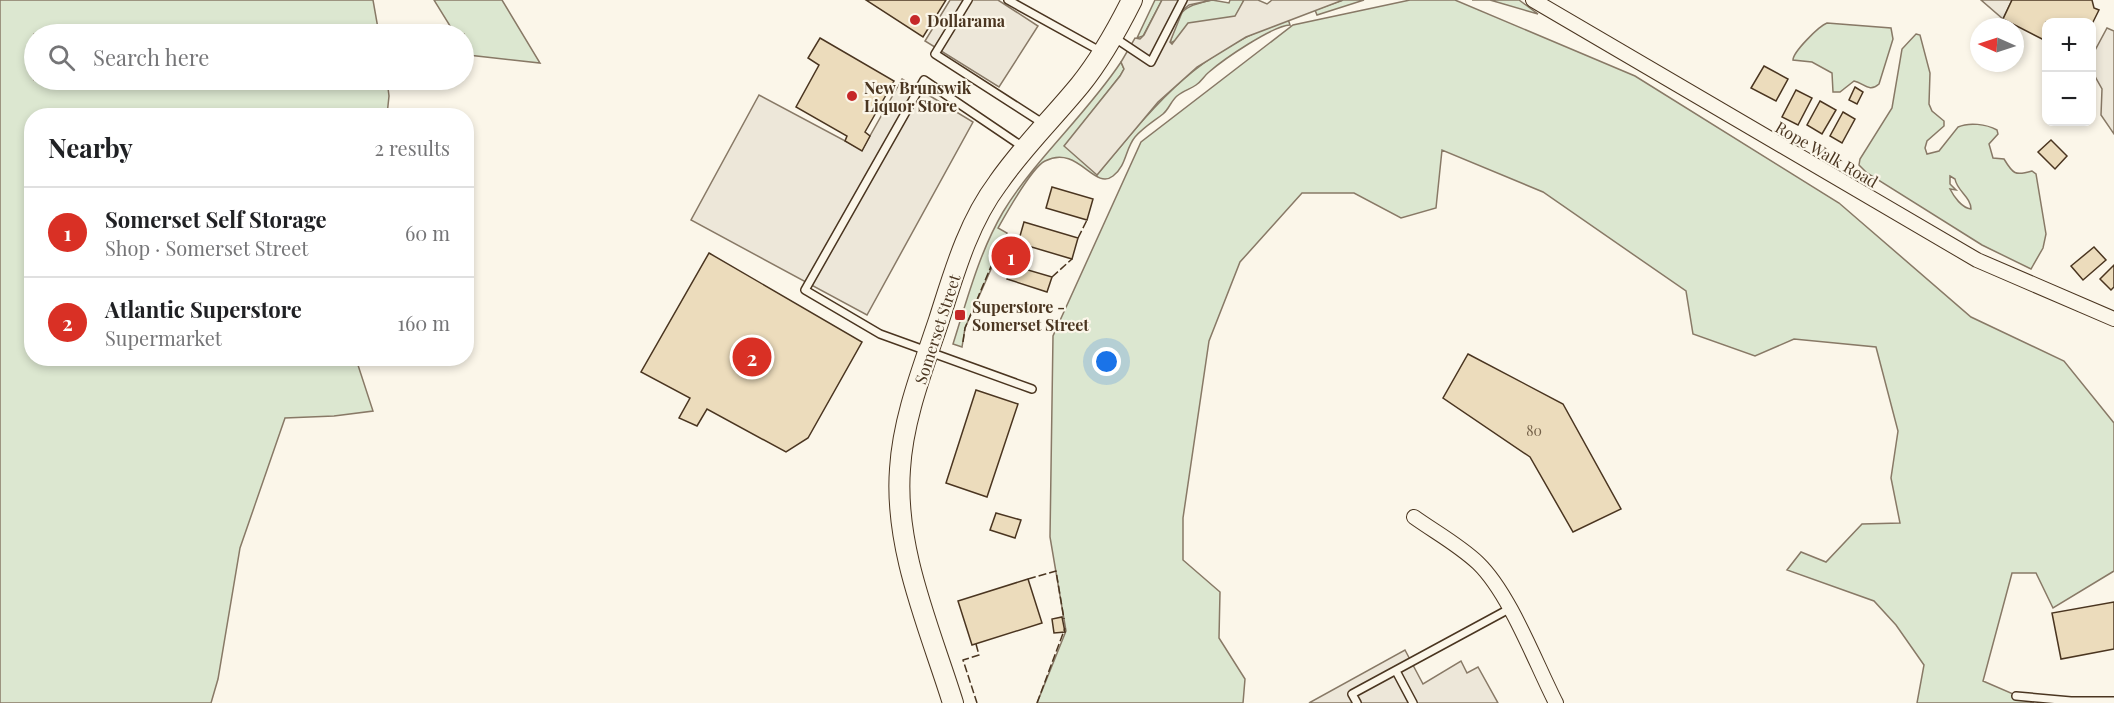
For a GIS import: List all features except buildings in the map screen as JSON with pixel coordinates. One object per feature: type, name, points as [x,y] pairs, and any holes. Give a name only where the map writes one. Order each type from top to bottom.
[{"type":"main road","name":"Somerset Street","points":[[953,703],[910,567],[900,507],[900,466],[905,434],[929,352],[970,230],[993,189],[1108,45],[1132,0]]},
{"type":"street","name":"Rope Walk Road","points":[[1533,0],[1977,260],[2114,319]]},
{"type":"street","points":[[1414,517],[1478,563],[1497,587],[1556,703]]},
{"type":"lane","points":[[968,0],[935,54],[1045,125]]},
{"type":"lane","points":[[1008,0],[1151,62],[1183,0]]},
{"type":"lane","points":[[1025,148],[924,80],[805,290],[880,334],[1032,389]]},
{"type":"lane","points":[[1356,703],[1352,694],[1509,609]]},
{"type":"lane","points":[[1396,671],[1413,703]]},
{"type":"lane","points":[[2016,696],[2071,701],[2114,701]]},
{"type":"green space","points":[[0,0],[373,0],[377,24],[24,24],[24,90],[388,90],[389,96],[388,108],[24,108],[24,366],[358,366],[373,411],[334,416],[285,418],[240,548],[218,679],[211,703],[0,703]]},
{"type":"green space","points":[[434,0],[502,0],[540,63],[474,56],[474,24],[449,24]]},
{"type":"green space","points":[[1155,0],[1162,0],[1143,36],[1137,38]]},
{"type":"green space","points":[[1212,0],[1229,3],[1230,0],[1244,0],[1236,16],[1170,43],[1182,12],[1193,5]]},
{"type":"green space","points":[[1343,0],[1364,0],[1317,15],[1315,10]]},
{"type":"green space","points":[[1410,0],[1455,0],[1635,76],[1839,203],[1971,317],[2064,361],[2114,423],[2114,571],[2053,608],[2036,573],[2012,573],[1983,681],[2034,703],[1917,703],[1924,665],[1896,625],[1874,601],[1787,570],[1801,552],[1826,562],[1862,524],[1900,523],[1891,478],[1898,431],[1876,347],[1794,339],[1755,356],[1693,334],[1686,291],[1543,192],[1442,150],[1436,208],[1401,218],[1354,193],[1302,193],[1240,262],[1209,341],[1183,518],[1183,560],[1220,592],[1219,638],[1245,679],[1243,703],[1037,703],[1066,631],[1050,537],[1053,336],[1141,142],[1293,25]]},
{"type":"green space","points":[[1490,0],[1519,0],[1538,14]]},
{"type":"green space","points":[[1288,19],[1290,25],[1272,31],[1248,44],[1216,66],[1196,85],[1177,96],[1165,112],[1135,137],[1121,167],[1113,176],[1106,179],[1099,178],[1067,158],[1057,157],[1039,165],[1019,192],[998,228],[1007,233],[965,328],[962,347],[953,344],[980,260],[1003,212],[1030,174],[1121,62],[1124,69],[1120,76],[1084,122],[1097,175],[1160,102],[1203,64],[1256,32]]},
{"type":"green space","points":[[1827,23],[1891,28],[1893,39],[1879,84],[1869,88],[1854,81],[1840,92],[1833,92],[1832,73],[1812,62],[1793,60],[1797,51],[1807,40]]},
{"type":"green space","points":[[1916,34],[1920,35],[1930,73],[1929,104],[1932,111],[1944,121],[1944,126],[1927,141],[1925,148],[1927,154],[1939,151],[1958,127],[1972,124],[1983,125],[1997,130],[1998,134],[1989,144],[1993,158],[2004,159],[2015,172],[2032,171],[2036,174],[2046,234],[2043,248],[2031,269],[1982,245],[1867,173],[1859,165],[1860,159],[1892,108],[1902,49]],"holes":[[[1950,176],[1955,179],[1969,201],[1971,209],[1961,204],[1950,189],[1956,190],[1950,184]]]},
{"type":"shaded area","points":[[950,0],[998,0],[1038,26],[999,87],[925,41]]},
{"type":"shaded area","points":[[1162,0],[1212,0],[1189,5],[1183,10],[1170,42],[1172,44],[1188,23],[1235,16],[1244,0],[1258,0],[1267,4],[1272,0],[1343,0],[1246,37],[1197,67],[1158,102],[1097,175],[1064,146],[1120,76],[1124,69],[1121,62],[1135,38],[1140,39],[1144,35]]},
{"type":"shaded area","points":[[1981,0],[2012,0],[2002,18]]},
{"type":"shaded area","points":[[2107,28],[2114,31],[2114,134],[2101,115],[2102,89],[2096,78],[2096,49]]},
{"type":"shaded area","points":[[902,79],[973,122],[867,315],[691,220],[759,95],[862,150]]},
{"type":"shaded area","points":[[1405,650],[1423,684],[1461,661],[1467,673],[1478,667],[1498,703],[1309,703]]},
{"type":"fence","points":[[1078,238],[1087,220]]},
{"type":"fence","points":[[963,342],[965,328],[995,257]]},
{"type":"fence","points":[[1052,277],[1072,259]]},
{"type":"fence","points":[[1028,579],[1056,571],[1064,619]]},
{"type":"fence","points":[[1037,703],[1065,628]]},
{"type":"fence","points":[[976,644],[979,655],[963,660],[977,703]]},
{"type":"place","name":"Dollarama","points":[[915,20]]},
{"type":"place","name":"New Brunswik Liquor Store","points":[[852,96]]},
{"type":"place","name":"Somerset Self Storage","points":[[1011,256]]},
{"type":"place","name":"Superstore - Somerset Street","points":[[960,315]]},
{"type":"place","name":"Atlantic Superstore","points":[[752,357]]}]
